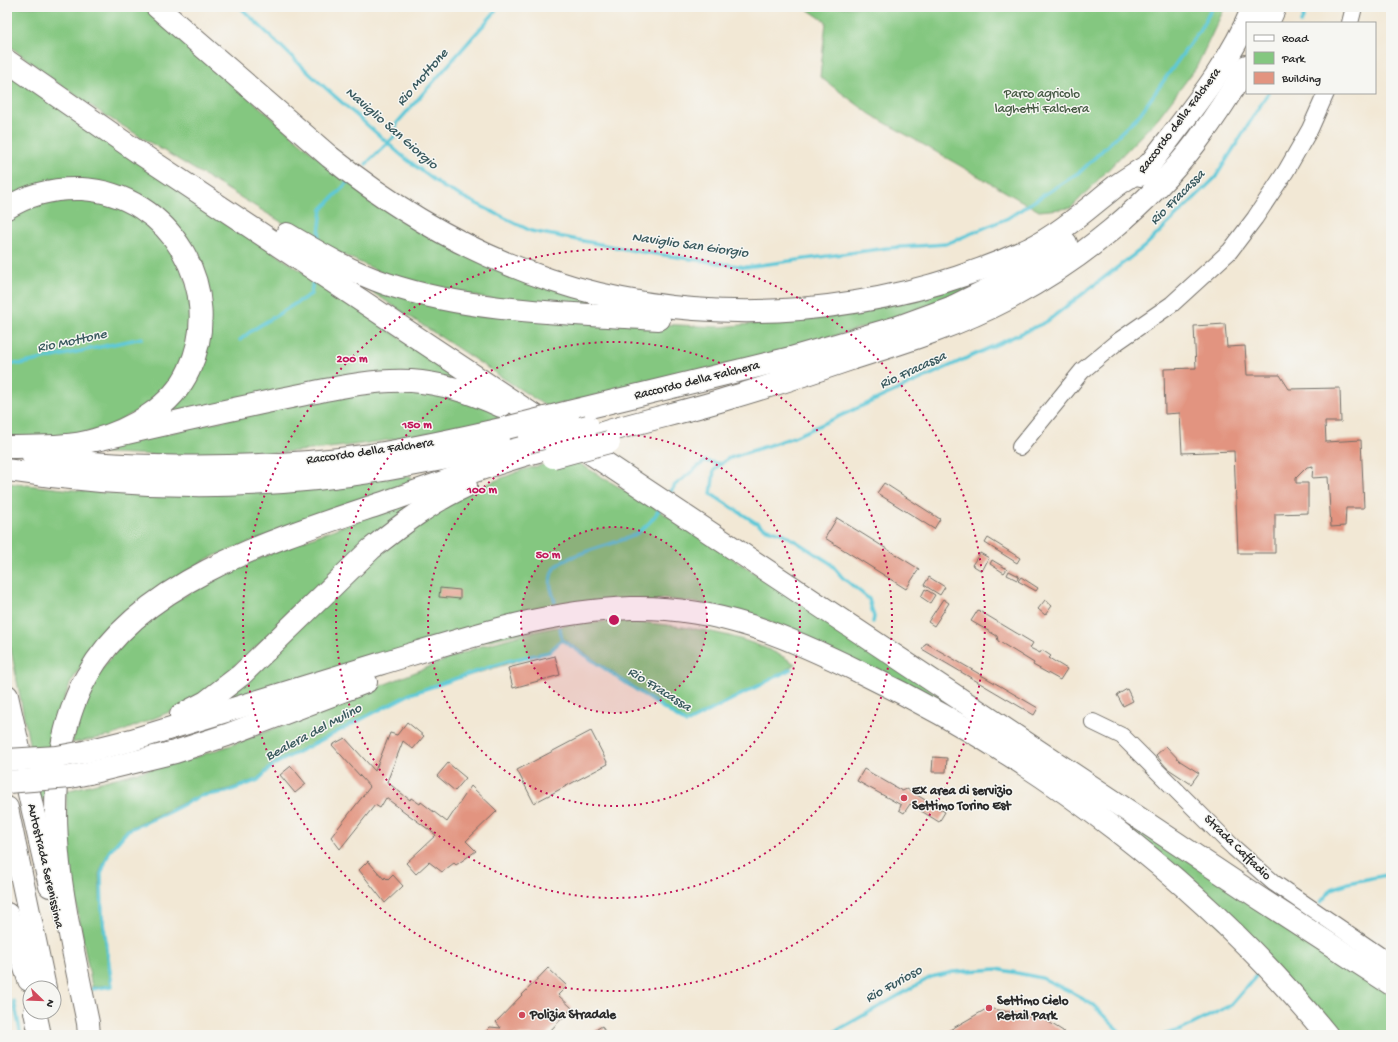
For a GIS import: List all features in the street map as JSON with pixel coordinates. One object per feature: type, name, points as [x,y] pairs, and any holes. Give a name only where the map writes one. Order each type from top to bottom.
[{"type":"highway","points":[[157,7],[298,131],[356,179],[407,214],[469,248],[534,275],[602,296],[630,302],[715,311],[739,312],[786,310]]},
{"type":"highway","name":"Raccordo della Falchera","points":[[7,452],[83,462],[139,466],[227,467],[278,465],[373,454],[506,428],[848,343],[898,327],[950,308],[1011,277],[1071,240],[1097,221],[1150,164],[1208,88],[1232,49],[1253,7]]},
{"type":"highway","points":[[1268,22],[1275,7]]},
{"type":"highway","points":[[7,61],[138,152],[1258,898],[1391,984]]},
{"type":"highway","name":"Raccordo della Falchera","points":[[7,470],[89,480],[131,483],[232,484],[278,482],[541,450],[638,422],[724,400],[894,346],[972,316],[1038,281],[1100,238],[1171,172],[1198,141],[1223,106],[1246,68]]},
{"type":"highway","points":[[138,152],[326,257],[379,281],[415,293],[495,308],[692,321],[855,302],[895,295],[927,287],[997,262],[1030,248],[1057,233],[1119,184],[1150,164]]},
{"type":"highway","points":[[7,208],[25,199],[58,189],[93,190],[110,194],[140,207],[166,227],[184,252],[195,278],[201,308],[201,324],[196,354],[189,372],[170,398],[155,411],[134,424],[96,440]]},
{"type":"highway","points":[[7,447],[65,444],[96,440],[354,384],[382,381],[411,381],[454,388],[495,403],[518,414],[631,480]]},
{"type":"highway","points":[[132,740],[206,702],[225,689],[261,657],[371,549],[412,517],[438,500],[482,479],[521,466],[541,450]]},
{"type":"highway","points":[[89,1035],[60,874],[57,844],[58,782],[63,742],[72,707],[88,674],[108,647],[136,619],[163,598],[191,580],[223,563],[321,524],[541,450]]},
{"type":"highway","points":[[7,760],[50,758],[84,752],[132,740],[456,640],[528,621],[584,611],[631,608],[680,610],[707,613],[744,623],[783,637],[850,667],[934,710],[1006,753],[1052,784],[1124,838],[1238,936],[1306,1009],[1327,1035]]},
{"type":"highway","points":[[7,782],[55,779],[89,774],[175,752],[227,735],[401,669],[456,640]]},
{"type":"highway","name":"Autostrada Serenissima","points":[[7,696],[83,1035]]},
{"type":"highway","name":"Autostrada Serenissima","points":[[7,808],[34,980]]},
{"type":"highway","points":[[7,878],[34,980]]},
{"type":"highway","points":[[7,914],[33,980]]},
{"type":"highway","points":[[37,1020],[40,1035]]},
{"type":"highway","points":[[52,1020],[55,1035]]},
{"type":"street","points":[[1350,22],[1354,7]]},
{"type":"street","points":[[1020,448],[1082,371],[1117,342],[1172,304],[1230,251],[1256,218],[1286,171],[1310,129],[1326,94]]},
{"type":"street","name":"Strada Caffadio","points":[[1093,722],[1122,736],[1234,848],[1274,883],[1391,963]]},
{"type":"green space","points":[[7,7],[144,7],[321,160],[601,304],[600,307],[501,301],[400,281],[309,239],[103,114],[56,82],[7,44]]},
{"type":"green space","name":"Parco agricolo laghetti Falchera","points":[[804,7],[1225,7],[1196,68],[1158,118],[1071,208],[1039,211],[870,114],[820,77],[826,22]]},
{"type":"green space","points":[[7,72],[467,383],[443,380],[161,418],[209,304],[132,194],[7,201]]},
{"type":"green space","points":[[77,195],[128,207],[174,250],[195,303],[190,350],[160,399],[102,430],[39,440],[7,435],[7,215],[21,208]]},
{"type":"green space","points":[[357,282],[618,322],[720,327],[825,317],[968,285],[969,289],[918,309],[813,342],[547,407]]},
{"type":"green space","points":[[416,389],[482,405],[506,417],[385,441],[303,451],[220,456],[179,456],[88,452],[335,394]]},
{"type":"green space","points":[[570,458],[673,519],[989,728],[764,619],[714,606],[663,599],[229,702],[227,699],[370,559],[460,495],[522,470]]},
{"type":"green space","points":[[411,476],[412,481],[209,558],[152,592],[118,620],[92,648],[70,684],[55,722],[50,747],[45,800],[40,800],[7,629],[7,483],[83,491],[158,495]]},
{"type":"green space","points":[[416,502],[196,701],[111,736],[72,743],[83,705],[93,683],[118,649],[149,620],[186,595],[226,573],[311,538],[392,508]]},
{"type":"green space","points":[[627,621],[670,625],[714,632],[756,644],[795,664],[781,673],[686,722],[564,639],[549,651],[409,694],[272,764],[257,779],[226,790],[200,795],[127,829],[108,852],[99,874],[101,912],[111,985],[92,987],[68,861],[66,791],[193,758],[243,741],[478,647],[528,633],[576,623]]},
{"type":"green space","points":[[1064,778],[1391,995],[1391,1035],[1336,1035]]},
{"type":"building","points":[[1225,324],[1227,347],[1245,346],[1247,375],[1280,375],[1289,389],[1340,388],[1341,422],[1325,422],[1326,442],[1361,440],[1364,508],[1346,508],[1345,526],[1331,527],[1328,477],[1312,478],[1313,466],[1307,467],[1296,478],[1296,483],[1308,483],[1308,513],[1275,514],[1275,553],[1238,553],[1234,451],[1182,453],[1180,413],[1165,414],[1164,369],[1196,368],[1194,326]]},
{"type":"building","points":[[884,483],[940,519],[934,529],[877,493]]},
{"type":"building","points":[[837,518],[919,569],[906,589],[825,538]]},
{"type":"building","points":[[988,538],[1020,558],[1017,563],[985,543]]},
{"type":"building","points":[[980,553],[989,558],[982,571],[972,565]]},
{"type":"building","points":[[992,560],[1007,569],[1004,573],[990,564]]},
{"type":"building","points":[[1009,571],[1019,576],[1017,580],[1007,575]]},
{"type":"building","points":[[929,577],[945,587],[940,595],[924,585]]},
{"type":"building","points":[[1021,577],[1038,588],[1036,591],[1018,581]]},
{"type":"building","points":[[440,588],[460,590],[460,599],[439,597]]},
{"type":"building","points":[[925,589],[935,595],[930,603],[921,597]]},
{"type":"building","points":[[943,599],[949,603],[934,626],[928,622]]},
{"type":"building","points":[[1045,600],[1052,606],[1045,615],[1038,609]]},
{"type":"building","points":[[978,610],[1033,643],[1030,648],[1040,653],[1042,650],[1051,656],[1049,658],[1067,669],[1060,680],[1033,665],[1034,663],[998,641],[997,636],[971,621]]},
{"type":"building","points":[[926,643],[1038,708],[1034,715],[922,649]]},
{"type":"building","points":[[555,656],[560,675],[513,688],[508,668]]},
{"type":"building","points":[[1127,689],[1133,701],[1123,706],[1117,695]]},
{"type":"building","points":[[407,722],[424,736],[413,749],[403,741],[387,782],[410,800],[411,798],[420,804],[421,802],[447,822],[471,786],[497,811],[466,841],[476,851],[456,865],[454,863],[442,872],[429,862],[416,874],[406,863],[436,835],[386,798],[380,808],[375,805],[340,849],[331,837],[370,787],[332,745],[345,738],[375,771],[390,733],[397,735]]},
{"type":"building","points":[[591,731],[608,764],[534,803],[517,770]]},
{"type":"building","points":[[1166,746],[1180,761],[1199,773],[1191,784],[1167,768],[1156,755]]},
{"type":"building","points":[[933,757],[947,758],[946,772],[932,772]]},
{"type":"building","points":[[448,763],[466,778],[455,791],[437,776]]},
{"type":"building","points":[[291,766],[306,784],[295,793],[280,775]]},
{"type":"building","name":"Ex area di servizio Settimo Torino Est","points":[[864,769],[902,791],[907,789],[945,812],[939,822],[910,804],[904,813],[899,810],[901,805],[857,781]]},
{"type":"building","points":[[368,861],[384,879],[385,877],[388,880],[393,875],[403,886],[385,903],[359,870]]},
{"type":"building","points":[[548,968],[567,986],[558,995],[572,1008],[546,1035],[483,1035],[490,1027],[501,1028],[496,1022]]},
{"type":"building","points":[[988,1008],[1044,1019],[1063,1031],[1065,1035],[941,1035]]},
{"type":"building","points":[[602,1026],[605,1032],[601,1035],[587,1035]]},
{"type":"waterway","name":"Naviglio San Giorgio","points":[[240,7],[311,75],[401,155],[443,187],[531,231],[636,251],[746,267],[887,248],[946,244],[1008,218],[1081,171],[1140,114],[1199,31],[1213,7]]},
{"type":"waterway","name":"Rio Mottone","points":[[366,164],[394,137],[397,123],[495,12],[496,7]]},
{"type":"waterway","name":"Rio Fracassa","points":[[1301,22],[1307,7]]},
{"type":"waterway","name":"Rio Fracassa","points":[[873,622],[874,617],[869,599],[842,577],[830,563],[784,534],[764,528],[711,494],[714,470],[727,459],[794,437],[1046,322],[1144,247],[1215,178],[1267,94]]},
{"type":"waterway","name":"Rio Mottone","points":[[318,242],[322,209],[348,182]]},
{"type":"waterway","name":"Rio Mottone","points":[[240,340],[251,331],[311,294],[313,279]]},
{"type":"waterway","name":"Rio Mottone","points":[[7,363],[20,364],[142,338]]},
{"type":"waterway","name":"Bealera del Mulino","points":[[670,493],[675,485],[705,461],[721,464]]},
{"type":"waterway","name":"Bealera del Mulino","points":[[555,602],[550,580],[552,572],[557,566],[577,555],[617,542],[637,533],[650,522],[660,508]]},
{"type":"waterway","name":"Bealera del Mulino","points":[[92,989],[112,986],[102,912],[101,874],[109,852],[128,830],[167,813],[200,796],[226,792],[258,780],[273,765],[410,694],[508,661],[549,652],[562,640],[560,628]]},
{"type":"waterway","name":"Rio Fracassa","points":[[562,640],[686,723],[791,669]]},
{"type":"waterway","name":"Rio Furioso","points":[[1321,902],[1332,889],[1348,883],[1391,874]]},
{"type":"waterway","name":"Rio Furioso","points":[[829,1035],[931,977],[953,972],[997,969],[1042,978],[1071,992],[1093,1005],[1123,1035]]},
{"type":"waterway","name":"Rio Furioso","points":[[1163,1035],[1181,1030],[1231,1005],[1257,975]]},
{"type":"waterway","name":"Bealera del Mulino","points":[[14,1001],[21,1035]]},
{"type":"place","name":"Ex area di servizio Settimo Torino Est","points":[[904,798]]},
{"type":"place","name":"Settimo Cielo Retail Park","points":[[989,1008]]},
{"type":"place","name":"Polizia Stradale","points":[[522,1015]]}]
